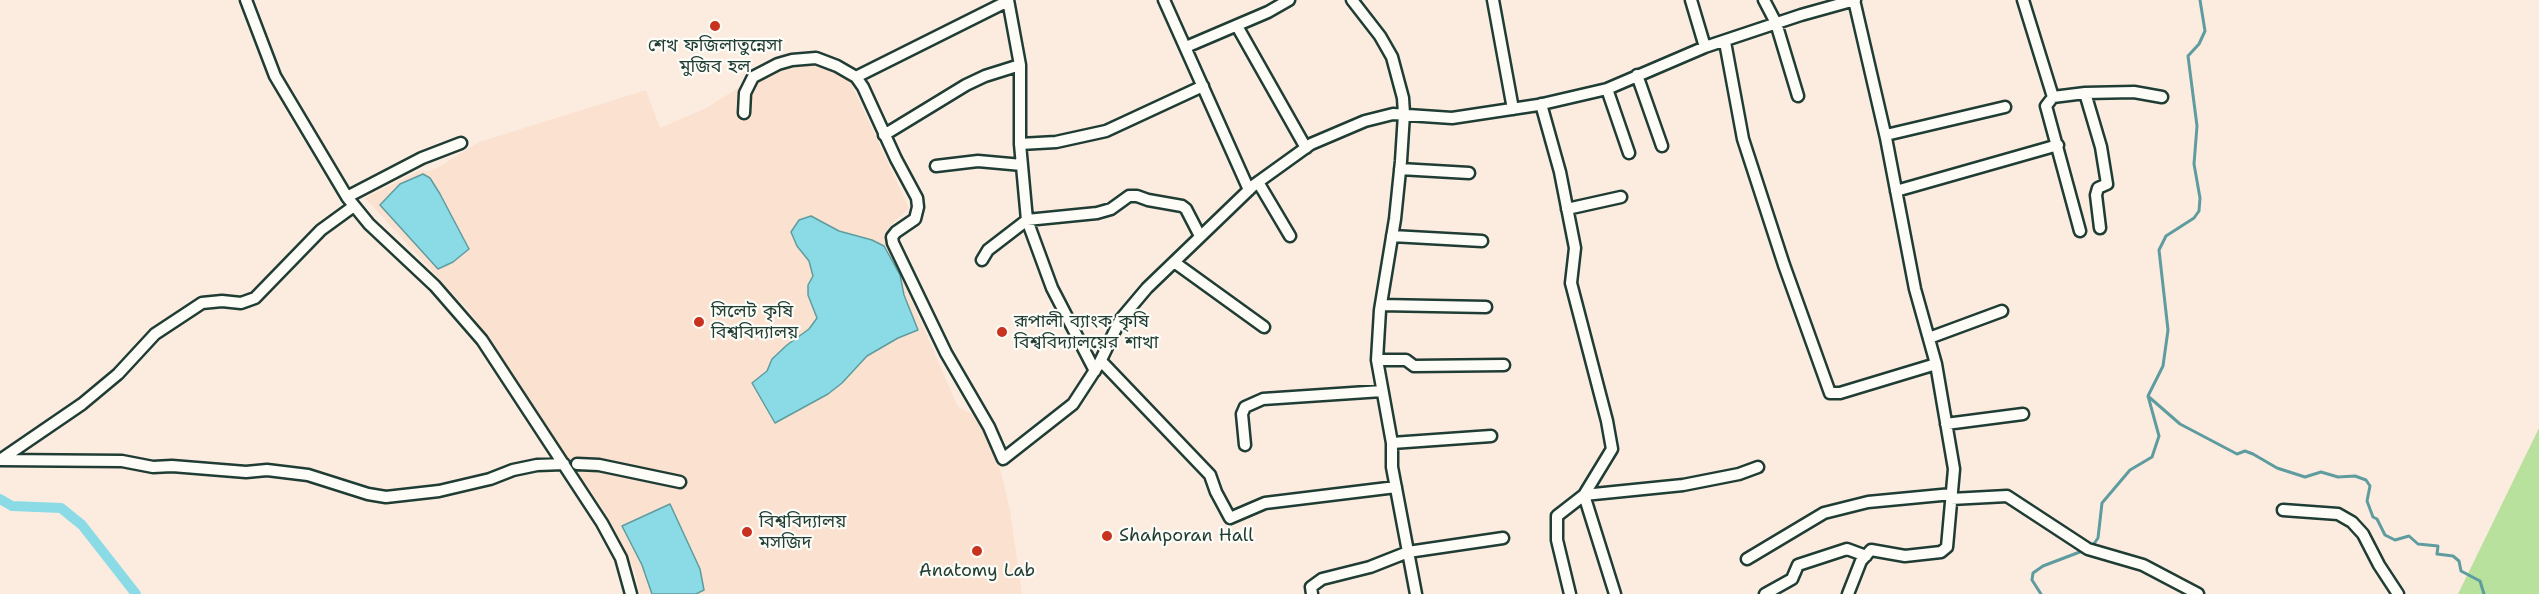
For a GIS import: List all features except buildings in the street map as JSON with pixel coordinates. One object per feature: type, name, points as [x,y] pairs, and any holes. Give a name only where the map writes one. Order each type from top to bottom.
[{"type":"street","points":[[246,0],[275,76],[350,202],[369,224],[435,286],[482,340],[602,523],[621,558],[631,594]]},
{"type":"street","points":[[856,77],[1008,0],[1020,65],[1020,144],[1027,220],[1052,288],[1098,366],[1210,475],[1219,500],[1230,518],[1265,503],[1396,487]]},
{"type":"street","points":[[1164,0],[1249,190]]},
{"type":"street","points":[[1186,47],[1237,26],[1289,0]]},
{"type":"street","points":[[1352,0],[1380,36],[1392,57],[1400,81],[1404,114],[1400,169],[1381,305],[1377,360],[1392,442],[1396,487],[1416,594]]},
{"type":"street","points":[[1493,0],[1513,109]]},
{"type":"street","points":[[1690,0],[1705,47]]},
{"type":"street","points":[[1764,0],[1776,23],[1798,96]]},
{"type":"street","points":[[744,113],[745,93],[753,77],[765,69],[785,62],[816,58],[856,77],[917,198],[918,207],[915,219],[896,232],[892,237],[892,243],[928,312],[946,353],[989,427],[1003,459],[1073,404],[1098,366],[1120,320],[1147,288],[1258,182],[1306,148],[1365,121],[1393,114],[1452,118],[1541,104],[1607,89],[1705,47],[1854,0],[1886,135],[1915,289],[1936,364],[1954,469],[1947,547],[1941,552],[1905,556],[1871,550],[1861,561],[1848,594]]},
{"type":"street","points":[[2023,0],[2053,97]]},
{"type":"street","points":[[1237,26],[1306,148]]},
{"type":"street","points":[[1725,42],[1743,140],[1784,265],[1830,393],[1840,393],[1936,364]]},
{"type":"street","points":[[884,135],[966,85],[1020,65]]},
{"type":"street","points":[[1637,75],[1662,146]]},
{"type":"street","points":[[1020,144],[1056,142],[1106,131],[1203,86]]},
{"type":"street","points":[[1607,89],[1629,153]]},
{"type":"street","points":[[2080,231],[2046,106],[2053,97],[2085,93],[2133,92],[2162,98]]},
{"type":"street","points":[[2085,93],[2101,147],[2107,184],[2098,188],[2096,195],[2100,228]]},
{"type":"street","points":[[1541,104],[1575,248],[1571,283],[1607,421],[1612,449],[1584,495],[1557,516],[1557,540],[1570,594]]},
{"type":"street","points":[[1886,135],[2005,107]]},
{"type":"street","points":[[0,460],[82,404],[118,374],[155,334],[202,303],[222,301],[241,303],[255,298],[350,202],[422,158],[461,143]]},
{"type":"street","points":[[1896,191],[2058,145]]},
{"type":"street","points":[[936,166],[978,161],[1022,165]]},
{"type":"street","points":[[1400,169],[1468,172]]},
{"type":"street","points":[[1258,182],[1290,236]]},
{"type":"street","points":[[982,260],[988,250],[1027,220],[1097,213],[1111,209],[1128,196],[1182,206],[1186,209],[1200,236]]},
{"type":"street","points":[[1567,208],[1621,197]]},
{"type":"street","points":[[1392,236],[1482,241]]},
{"type":"street","points":[[1174,262],[1264,327]]},
{"type":"street","points":[[1381,305],[1486,307]]},
{"type":"street","points":[[1929,338],[2002,311]]},
{"type":"street","points":[[1377,360],[1406,360],[1414,366],[1504,365]]},
{"type":"street","points":[[1245,445],[1242,414],[1245,407],[1263,399],[1382,391]]},
{"type":"street","points":[[1946,424],[2023,414]]},
{"type":"street","points":[[1392,442],[1491,436]]},
{"type":"street","points":[[0,460],[122,460],[153,467],[172,466],[246,472],[267,470],[308,475],[368,494],[386,496],[430,492],[490,479],[513,470],[537,465],[564,464]]},
{"type":"street","points":[[577,464],[599,465],[680,482]]},
{"type":"street","points":[[1584,495],[1683,484],[1739,474],[1758,466]]},
{"type":"street","points":[[1584,495],[1615,594]]},
{"type":"street","points":[[1747,559],[1824,513],[1868,502],[1952,496],[2007,496],[2088,549],[2143,565],[2198,594]]},
{"type":"street","points":[[2283,510],[2338,513],[2352,522],[2363,534],[2398,594]]},
{"type":"street","points":[[1312,594],[1311,587],[1322,579],[1370,567],[1408,552],[1503,538]]},
{"type":"street","points":[[1765,594],[1792,579],[1798,565],[1847,549],[1866,555]]},
{"type":"shaded area","name":"সিলেট কৃষি বিশ্ববিদ্যালয়","points":[[815,61],[831,66],[850,81],[909,208],[888,228],[885,240],[958,407],[976,416],[997,455],[1010,510],[1022,594],[640,594],[635,571],[603,509],[494,345],[469,311],[365,198],[418,171],[437,168],[479,142],[646,90],[660,128],[706,108],[741,86],[755,84],[764,75],[780,68]]},
{"type":"green space","points":[[2539,428],[2539,594],[2458,594]]},
{"type":"water","points":[[423,174],[430,178],[440,194],[469,249],[453,262],[438,269],[380,205],[400,184]]},
{"type":"water","points":[[811,216],[839,231],[872,240],[884,246],[900,275],[904,295],[918,330],[898,338],[867,356],[842,383],[828,394],[775,423],[752,383],[767,371],[772,359],[809,329],[817,318],[808,295],[808,285],[813,276],[809,261],[797,246],[791,232],[799,220]]},
{"type":"water","points":[[670,504],[700,569],[704,590],[696,594],[652,594],[642,565],[622,526]]},
{"type":"waterway","points":[[2091,548],[2098,538],[2102,503],[2130,470],[2152,457],[2159,436],[2148,396],[2163,366],[2168,330],[2159,250],[2166,236],[2194,218],[2199,211],[2200,198],[2194,164],[2197,126],[2188,56],[2199,44],[2205,31],[2200,0]]},
{"type":"waterway","points":[[2149,397],[2180,424],[2237,454],[2245,451],[2277,468],[2305,477],[2321,472],[2338,477],[2355,476],[2366,480],[2370,486],[2367,501],[2373,517],[2377,519],[2385,535],[2395,540],[2409,536],[2418,544],[2438,546],[2437,554],[2453,556],[2459,561],[2461,571],[2480,581],[2484,594]]},
{"type":"waterway","points":[[0,499],[12,506],[61,508],[82,525],[136,594]]},
{"type":"waterway","points":[[2041,594],[2032,580],[2033,573],[2043,566],[2085,550]]},
{"type":"place","name":"শেখ ফজিলাতুন্নেসা মুজিব হল","points":[[715,26]]},
{"type":"place","name":"সিলেট কৃষি বিশ্ববিদ্যালয়","points":[[699,322]]},
{"type":"place","name":"রূপালী ব্যাংক কৃষি বিশ্ববিদ্যালয়ের শাখা","points":[[1002,332]]},
{"type":"place","name":"বিশ্ববিদ্যালয় মসজিদ","points":[[747,532]]},
{"type":"place","name":"Shahporan Hall","points":[[1107,536]]},
{"type":"place","name":"Anatomy Lab","points":[[977,551]]}]
